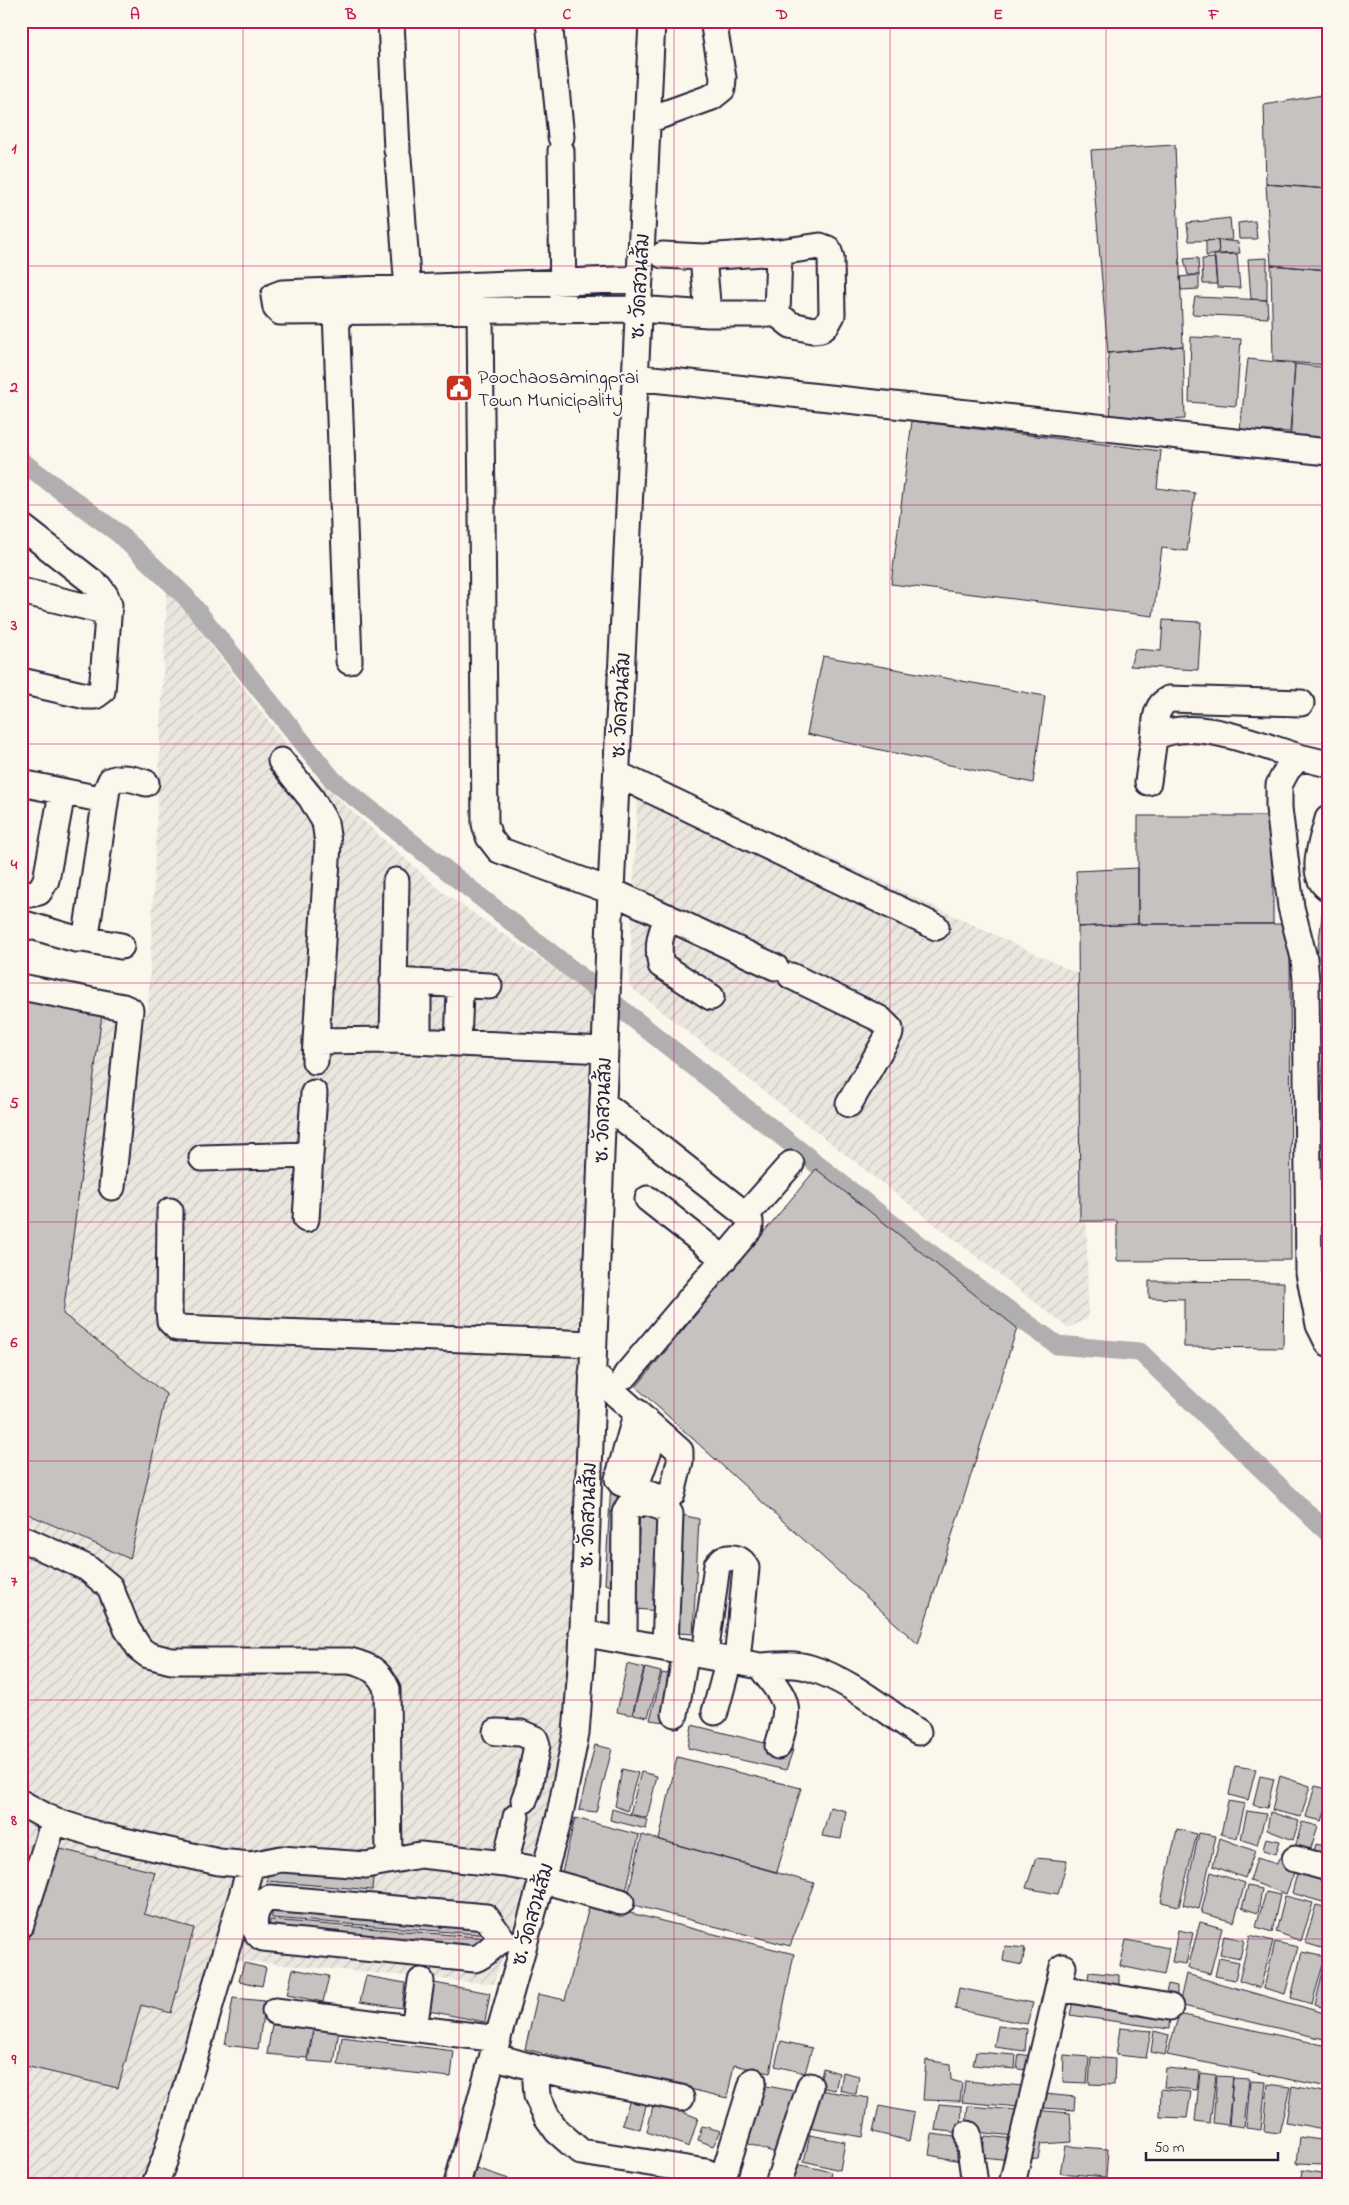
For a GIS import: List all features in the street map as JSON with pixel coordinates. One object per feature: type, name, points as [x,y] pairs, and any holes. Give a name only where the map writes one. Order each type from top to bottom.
[{"type":"street","points":[[391,21],[398,154],[409,299]]},
{"type":"street","points":[[549,21],[561,144],[563,309]]},
{"type":"street","name":"ซ. วัดสวนส้ม","points":[[457,2184],[495,2047],[514,1942],[543,1876],[559,1819],[576,1734],[582,1633],[611,891],[652,21]]},
{"type":"street","points":[[648,120],[712,98],[722,89],[723,78],[713,21]]},
{"type":"street","points":[[640,279],[563,282],[409,299],[336,311],[280,312],[276,308],[274,296],[282,292],[409,299],[480,310],[638,308],[708,314],[777,314],[791,325],[813,330],[821,329],[827,324],[832,315],[831,258],[828,249],[820,246],[779,252],[703,257],[663,255]]},
{"type":"street","points":[[777,314],[779,252]]},
{"type":"street","points":[[703,257],[708,314]]},
{"type":"street","points":[[480,310],[485,824],[489,837],[499,850],[611,891],[880,1019],[890,1029],[890,1033],[849,1104]]},
{"type":"street","points":[[336,311],[349,661]]},
{"type":"street","points":[[634,377],[1328,452]]},
{"type":"street","points":[[21,526],[98,587],[105,595],[108,612],[102,691],[95,696],[86,696],[21,681]]},
{"type":"street","points":[[21,591],[108,612]]},
{"type":"street","points":[[1148,782],[1157,710],[1163,702],[1169,699],[1301,703]]},
{"type":"street","points":[[1154,738],[1164,731],[1184,729],[1215,732],[1328,764]]},
{"type":"street","points":[[1299,757],[1286,770],[1279,785],[1279,808],[1291,907],[1304,958],[1306,980],[1309,1273],[1319,1325],[1328,1343]]},
{"type":"street","points":[[281,761],[311,798],[325,822],[327,836],[316,1051],[393,1040],[605,1050]]},
{"type":"street","points":[[617,774],[936,927]]},
{"type":"street","points":[[83,939],[88,929],[105,800],[111,780],[125,777],[146,783]]},
{"type":"street","points":[[21,783],[62,793],[105,800]]},
{"type":"street","points":[[21,892],[30,894],[39,892],[46,880],[62,793]]},
{"type":"street","points":[[1328,819],[1319,858],[1318,874],[1321,881],[1328,888]]},
{"type":"street","points":[[393,1040],[396,881]]},
{"type":"street","points":[[668,917],[659,940],[661,964],[711,997]]},
{"type":"street","points":[[21,924],[76,939],[121,946]]},
{"type":"street","points":[[393,981],[489,986]]},
{"type":"street","points":[[21,987],[130,1010],[112,1187]]},
{"type":"street","points":[[418,992],[418,1041]]},
{"type":"street","points":[[458,1043],[460,993]]},
{"type":"street","points":[[306,1219],[314,1092]]},
{"type":"street","points":[[603,1103],[746,1215],[750,1221],[750,1228],[626,1375]]},
{"type":"street","points":[[202,1158],[310,1155]]},
{"type":"street","points":[[746,1215],[791,1164]]},
{"type":"street","points":[[648,1199],[724,1259]]},
{"type":"street","points":[[170,1211],[169,1310],[170,1321],[177,1328],[593,1344]]},
{"type":"street","points":[[592,1373],[637,1412],[681,1454],[672,1494],[668,1497],[620,1483],[618,1479],[637,1412]]},
{"type":"street","points":[[635,1488],[656,1430]]},
{"type":"street","points":[[624,1639],[625,1513],[628,1507],[645,1502],[667,1509],[670,1514],[714,1657],[715,1712]]},
{"type":"street","points":[[21,1538],[87,1568],[110,1587],[127,1629],[140,1649],[148,1655],[171,1661],[350,1662],[370,1666],[377,1672],[387,1689],[389,1860]]},
{"type":"street","points":[[582,1633],[624,1639],[714,1657],[809,1668],[845,1683],[918,1732]]},
{"type":"street","points":[[675,1714],[714,1657]]},
{"type":"street","points":[[714,1657],[784,1698],[787,1711],[778,1746]]},
{"type":"street","points":[[496,1732],[521,1733],[535,1739],[537,1745],[530,1779],[505,1864]]},
{"type":"street","points":[[21,1803],[54,1821],[101,1835],[219,1862],[251,1865],[281,1859],[366,1865],[420,1855],[505,1864],[621,1902]]},
{"type":"street","points":[[21,1924],[54,1821]]},
{"type":"street","points":[[1295,1859],[1328,1868]]},
{"type":"street","points":[[155,2184],[165,2159],[251,1865]]},
{"type":"street","points":[[270,1898],[486,1917],[514,1942],[493,1945],[482,1957],[475,1959],[263,1938],[256,1933],[254,1926],[259,1906],[264,1899],[270,1898]]},
{"type":"street","points":[[1012,2184],[1061,1977],[1170,2007]]},
{"type":"street","points":[[414,2028],[421,1981]]},
{"type":"street","points":[[275,2011],[414,2028],[495,2047],[535,2068],[681,2098]]},
{"type":"street","points":[[535,2068],[537,2096],[547,2116],[562,2137],[581,2152],[706,2172],[716,2176],[721,2182]]},
{"type":"street","points":[[721,2182],[753,2081]]},
{"type":"street","points":[[778,2184],[810,2086]]},
{"type":"street","points":[[968,2134],[975,2184]]},
{"type":"shaded area","points":[[167,588],[307,771],[444,893],[597,998],[575,1704],[553,1798],[494,1984],[232,1960],[172,2184],[21,2184],[21,987],[148,1013]]},
{"type":"shaded area","points":[[638,779],[805,846],[1083,976],[1088,1318],[1068,1328],[629,986]]},
{"type":"building","points":[[1328,94],[1328,189],[1266,184],[1264,105]]},
{"type":"building","points":[[1175,145],[1183,346],[1108,353],[1091,150]]},
{"type":"building","points":[[1266,184],[1328,189],[1328,270],[1271,265]]},
{"type":"building","points":[[1230,218],[1232,240],[1189,241],[1187,223]]},
{"type":"building","points":[[1255,221],[1257,239],[1239,239],[1238,223]]},
{"type":"building","points":[[1218,240],[1219,254],[1206,256],[1206,241]]},
{"type":"building","points":[[1218,240],[1238,242],[1240,253],[1219,254]]},
{"type":"building","points":[[1237,254],[1240,288],[1217,287],[1214,255]]},
{"type":"building","points":[[1198,258],[1199,275],[1188,275],[1184,259]]},
{"type":"building","points":[[1215,258],[1217,284],[1203,284],[1202,259]]},
{"type":"building","points":[[1267,258],[1267,300],[1251,299],[1248,259]]},
{"type":"building","points":[[1271,265],[1328,270],[1328,365],[1273,361]]},
{"type":"building","points":[[1199,275],[1199,289],[1181,290],[1180,277]]},
{"type":"building","points":[[1195,297],[1267,300],[1268,318],[1192,314]]},
{"type":"building","points":[[1191,337],[1241,339],[1236,406],[1189,402]]},
{"type":"building","points":[[1183,346],[1185,419],[1111,423],[1108,353]]},
{"type":"building","points":[[1248,359],[1295,364],[1290,432],[1240,430]]},
{"type":"building","points":[[1295,364],[1328,368],[1328,449],[1290,444]]},
{"type":"building","points":[[912,421],[1161,451],[1157,488],[1195,493],[1187,551],[1162,548],[1153,616],[891,584]]},
{"type":"building","points":[[1163,620],[1201,622],[1198,670],[1130,666],[1135,649],[1161,651]]},
{"type":"building","points":[[823,656],[1045,696],[1033,783],[807,734]]},
{"type":"building","points":[[1138,816],[1273,816],[1273,924],[1138,924]]},
{"type":"building","points":[[1138,868],[1138,924],[1078,927],[1076,871]]},
{"type":"building","points":[[1324,901],[1328,902],[1328,961],[1316,964]]},
{"type":"building","points":[[1138,924],[1290,924],[1291,1260],[1117,1261],[1117,1221],[1080,1221],[1078,927]]},
{"type":"building","points":[[1327,961],[1328,1169],[1319,1169]]},
{"type":"building","points":[[21,995],[103,1006],[63,1314],[166,1394],[130,1559],[21,1511]]},
{"type":"building","points":[[816,1169],[1017,1328],[918,1644],[636,1387]]},
{"type":"building","points":[[1323,1217],[1328,1217],[1328,1258],[1321,1258]]},
{"type":"building","points":[[1149,1281],[1284,1282],[1283,1348],[1184,1347],[1184,1299],[1149,1298]]},
{"type":"building","points":[[611,1484],[625,1488],[619,1588],[605,1584]]},
{"type":"building","points":[[640,1510],[664,1514],[660,1611],[635,1609]]},
{"type":"building","points":[[682,1515],[699,1519],[693,1634],[678,1633]]},
{"type":"building","points":[[627,1664],[644,1668],[632,1715],[617,1712]]},
{"type":"building","points":[[645,1668],[661,1672],[648,1717],[633,1714]]},
{"type":"building","points":[[662,1673],[677,1676],[665,1722],[650,1720]]},
{"type":"building","points":[[692,1725],[793,1750],[786,1770],[688,1748]]},
{"type":"building","points":[[595,1745],[612,1749],[596,1812],[579,1810]]},
{"type":"building","points":[[677,1757],[801,1788],[777,1872],[659,1840]]},
{"type":"building","points":[[1235,1766],[1256,1769],[1248,1800],[1229,1795]]},
{"type":"building","points":[[622,1769],[638,1773],[627,1811],[615,1806]]},
{"type":"building","points":[[641,1772],[657,1776],[647,1818],[630,1814]]},
{"type":"building","points":[[1260,1776],[1274,1779],[1267,1808],[1253,1805]]},
{"type":"building","points":[[1280,1776],[1310,1786],[1301,1817],[1272,1810]]},
{"type":"building","points":[[1315,1786],[1328,1789],[1328,1803],[1322,1821],[1306,1817]]},
{"type":"building","points":[[1228,1801],[1245,1804],[1237,1838],[1221,1834]]},
{"type":"building","points":[[830,1807],[846,1811],[841,1839],[822,1836]]},
{"type":"building","points":[[612,1809],[648,1820],[646,1829],[610,1820]]},
{"type":"building","points":[[1247,1811],[1266,1814],[1257,1845],[1241,1839]]},
{"type":"building","points":[[1270,1812],[1299,1821],[1293,1840],[1267,1830]]},
{"type":"building","points":[[575,1818],[639,1835],[626,1891],[561,1876]]},
{"type":"building","points":[[1302,1822],[1318,1826],[1308,1857],[1293,1855]]},
{"type":"building","points":[[1177,1829],[1197,1834],[1179,1906],[1161,1902]]},
{"type":"building","points":[[1199,1833],[1216,1836],[1199,1909],[1183,1905]]},
{"type":"building","points":[[642,1835],[814,1883],[790,1946],[626,1903]]},
{"type":"building","points":[[1220,1838],[1255,1851],[1245,1878],[1213,1866]]},
{"type":"building","points":[[1266,1838],[1280,1841],[1276,1854],[1263,1850]]},
{"type":"building","points":[[1316,1844],[1328,1847],[1326,1863],[1311,1860]]},
{"type":"building","points":[[52,1847],[155,1872],[144,1914],[194,1928],[171,2013],[141,2005],[118,2088],[21,2065],[21,1965]]},
{"type":"building","points":[[1036,1858],[1067,1861],[1058,1894],[1026,1888]]},
{"type":"building","points":[[1257,1858],[1277,1864],[1279,1858],[1297,1865],[1286,1894],[1250,1881]]},
{"type":"building","points":[[1299,1866],[1328,1873],[1326,1903],[1292,1893]]},
{"type":"building","points":[[268,1869],[373,1878],[372,1890],[267,1881]]},
{"type":"building","points":[[1211,1872],[1245,1883],[1234,1922],[1201,1913]]},
{"type":"building","points":[[1248,1886],[1262,1889],[1258,1913],[1242,1908]]},
{"type":"building","points":[[1266,1892],[1280,1895],[1272,1932],[1256,1927]]},
{"type":"building","points":[[1285,1896],[1313,1903],[1301,1941],[1276,1932]]},
{"type":"building","points":[[590,1903],[794,1954],[770,2073],[734,2065],[727,2098],[525,2049],[538,1994],[565,2000]]},
{"type":"building","points":[[272,1905],[491,1923],[490,1935],[272,1918]]},
{"type":"building","points":[[1316,1905],[1328,1908],[1328,1950],[1305,1943]]},
{"type":"building","points":[[270,1920],[489,1938],[488,1950],[269,1932]]},
{"type":"building","points":[[1200,1922],[1222,1928],[1210,1974],[1188,1968]]},
{"type":"building","points":[[1178,1930],[1193,1933],[1186,1964],[1172,1962]]},
{"type":"building","points":[[1250,1935],[1273,1941],[1260,1988],[1239,1981]]},
{"type":"building","points":[[1224,1936],[1244,1940],[1240,1958],[1220,1954]]},
{"type":"building","points":[[1126,1940],[1169,1948],[1164,1975],[1120,1966]]},
{"type":"building","points":[[1275,1942],[1298,1947],[1285,1994],[1264,1988]]},
{"type":"building","points":[[1005,1946],[1025,1948],[1022,1965],[1003,1961]]},
{"type":"building","points":[[1302,1952],[1325,1957],[1312,2004],[1291,1998]]},
{"type":"building","points":[[1219,1958],[1239,1962],[1235,1980],[1215,1976]]},
{"type":"building","points":[[1326,1959],[1328,1959],[1328,2009],[1315,2005]]},
{"type":"building","points":[[244,1963],[266,1968],[262,1986],[239,1981]]},
{"type":"building","points":[[293,1969],[329,1976],[323,2002],[287,1995]]},
{"type":"building","points":[[1089,1972],[1119,1975],[1119,1989],[1087,1987]]},
{"type":"building","points":[[1186,1974],[1328,2014],[1328,2040],[1179,2005]]},
{"type":"building","points":[[366,1976],[405,1983],[402,2008],[360,2002]]},
{"type":"building","points":[[434,1983],[490,1993],[485,2022],[429,2011]]},
{"type":"building","points":[[1168,1984],[1177,1986],[1177,2001],[1165,1998]]},
{"type":"building","points":[[959,1988],[1033,2003],[1027,2024],[955,2009]]},
{"type":"building","points":[[1074,1997],[1170,2013],[1169,2029],[1070,2015]]},
{"type":"building","points":[[233,1998],[265,2001],[258,2049],[225,2045]]},
{"type":"building","points":[[1179,2014],[1328,2046],[1328,2087],[1167,2055]]},
{"type":"building","points":[[273,2019],[314,2026],[307,2058],[267,2054]]},
{"type":"building","points":[[998,2026],[1027,2029],[1025,2051],[994,2047]]},
{"type":"building","points":[[314,2027],[339,2030],[334,2063],[308,2061]]},
{"type":"building","points":[[1120,2028],[1151,2031],[1146,2058],[1116,2055]]},
{"type":"building","points":[[1154,2031],[1169,2035],[1165,2055],[1151,2052]]},
{"type":"building","points":[[342,2037],[454,2051],[451,2077],[338,2065]]},
{"type":"building","points":[[781,2041],[812,2048],[805,2073],[775,2066]]},
{"type":"building","points":[[976,2052],[1016,2055],[1015,2069],[973,2065]]},
{"type":"building","points":[[1019,2054],[1030,2056],[1029,2070],[1017,2069]]},
{"type":"building","points":[[1064,2055],[1089,2057],[1087,2083],[1063,2082]]},
{"type":"building","points":[[1091,2057],[1115,2059],[1114,2085],[1089,2084]]},
{"type":"building","points":[[926,2060],[950,2064],[951,2080],[962,2083],[960,2101],[923,2100]]},
{"type":"building","points":[[823,2068],[839,2073],[835,2090],[819,2087]]},
{"type":"building","points":[[1166,2068],[1199,2071],[1197,2090],[1164,2087]]},
{"type":"building","points":[[843,2072],[859,2076],[856,2094],[840,2090]]},
{"type":"building","points":[[1200,2073],[1216,2075],[1210,2123],[1195,2121]]},
{"type":"building","points":[[1217,2076],[1233,2077],[1228,2125],[1213,2123]]},
{"type":"building","points":[[1233,2078],[1249,2079],[1244,2127],[1229,2125]]},
{"type":"building","points":[[965,2081],[1023,2086],[1019,2107],[962,2102]]},
{"type":"building","points":[[1250,2081],[1266,2082],[1261,2130],[1246,2128]]},
{"type":"building","points":[[1268,2084],[1290,2087],[1279,2133],[1264,2131]]},
{"type":"building","points":[[762,2085],[798,2092],[779,2154],[746,2143]]},
{"type":"building","points":[[1292,2086],[1328,2093],[1328,2116],[1324,2129],[1286,2122]]},
{"type":"building","points":[[1161,2089],[1191,2092],[1187,2118],[1160,2117]]},
{"type":"building","points":[[819,2090],[869,2098],[863,2137],[809,2128]]},
{"type":"building","points":[[632,2093],[648,2098],[640,2129],[622,2124]]},
{"type":"building","points":[[1044,2094],[1075,2097],[1074,2110],[1044,2108]]},
{"type":"building","points":[[654,2101],[698,2118],[689,2147],[647,2132]]},
{"type":"building","points":[[939,2104],[962,2106],[961,2133],[935,2130]]},
{"type":"building","points":[[879,2106],[914,2113],[909,2141],[873,2132]]},
{"type":"building","points":[[968,2106],[1017,2110],[1015,2136],[965,2131]]},
{"type":"building","points":[[1034,2110],[1070,2113],[1072,2142],[1041,2144],[1038,2158],[1023,2159]]},
{"type":"building","points":[[702,2126],[721,2131],[713,2146],[698,2140]]},
{"type":"building","points":[[932,2134],[962,2138],[960,2161],[929,2155]]},
{"type":"building","points":[[810,2135],[845,2142],[840,2170],[804,2161]]},
{"type":"building","points":[[985,2136],[1015,2139],[1011,2160],[982,2157]]},
{"type":"building","points":[[1300,2137],[1328,2141],[1325,2164],[1297,2163]]},
{"type":"building","points":[[1065,2146],[1108,2149],[1106,2177],[1060,2173]]},
{"type":"building","points":[[797,2164],[832,2172],[830,2184],[793,2184]]},
{"type":"building","points":[[476,2168],[521,2183],[521,2184],[472,2184]]},
{"type":"building","points":[[1302,2170],[1328,2174],[1328,2184],[1300,2184]]},
{"type":"waterway","points":[[21,461],[118,533],[185,596],[333,780],[916,1243],[1057,1345],[1140,1352],[1328,1533]]},
{"type":"place","name":"Poochaosamingprai Town Municipality","points":[[459,388]]}]
